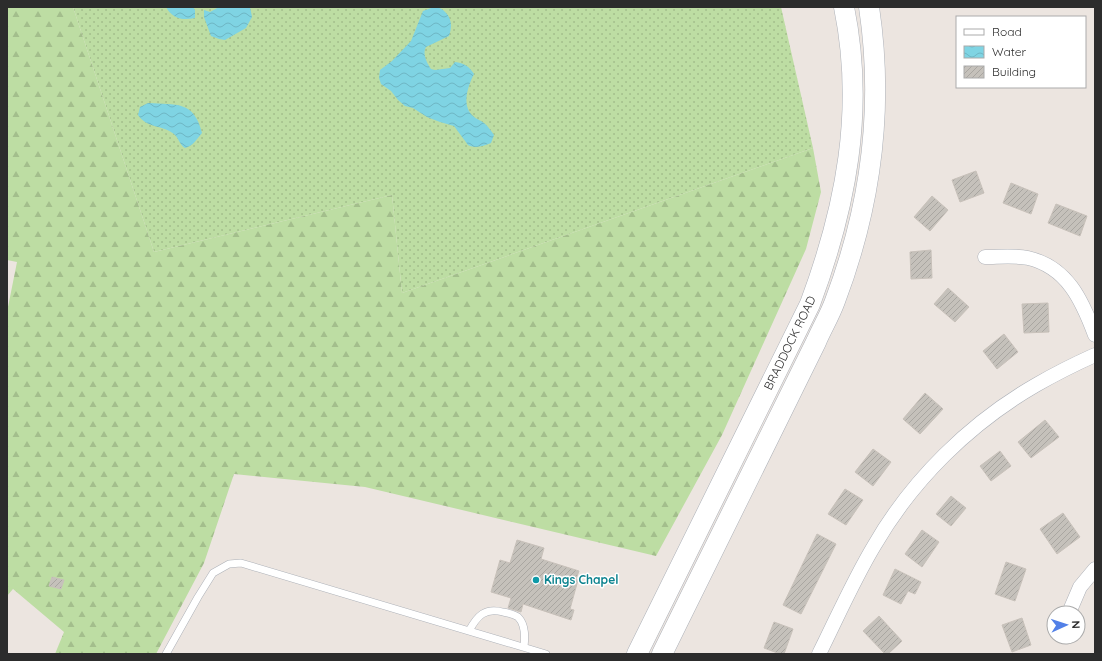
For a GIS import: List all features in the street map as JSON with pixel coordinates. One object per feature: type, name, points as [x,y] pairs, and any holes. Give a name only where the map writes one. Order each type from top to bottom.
[{"type":"main road","name":"BRADDOCK ROAD","points":[[637,654],[810,304],[822,270],[841,205],[847,174],[852,123],[852,59],[844,7]]},
{"type":"main road","name":"BRADDOCK ROAD","points":[[662,654],[835,302],[849,260],[862,214],[870,167],[875,122],[876,73],[874,36],[869,7]]},
{"type":"street","points":[[985,257],[1027,258],[1045,264],[1059,274],[1075,291],[1095,335]]},
{"type":"street","points":[[819,654],[875,544],[902,505],[933,468],[969,433],[1011,401],[1062,371],[1095,355]]},
{"type":"street","points":[[1072,605],[1080,587],[1095,569]]},
{"type":"lane","points":[[166,654],[213,573],[229,564],[241,563],[546,654]]},
{"type":"lane","points":[[469,631],[474,620],[480,615],[488,611],[497,610],[518,618],[524,630],[524,647]]},
{"type":"green space","points":[[7,7],[73,7],[154,252],[392,195],[402,293],[813,148],[821,192],[806,249],[722,435],[656,556],[365,487],[234,474],[204,563],[156,654],[55,654],[64,632],[13,589],[7,596],[7,312],[17,262],[7,260]]},
{"type":"green space","points":[[73,7],[781,7],[813,148],[402,293],[392,195],[154,252]]},
{"type":"water","points":[[166,7],[193,7],[195,10],[195,18],[178,18],[171,14]]},
{"type":"water","points":[[219,7],[250,7],[252,17],[246,28],[225,40],[219,39],[211,36],[204,17],[204,10],[210,12]]},
{"type":"water","points":[[434,7],[443,10],[448,15],[451,22],[451,29],[449,36],[426,47],[425,55],[427,61],[431,69],[435,70],[450,68],[455,62],[466,65],[472,71],[474,74],[468,90],[466,101],[467,106],[469,112],[485,124],[494,135],[491,143],[477,147],[468,145],[454,126],[427,117],[413,108],[405,106],[391,91],[381,84],[379,78],[380,70],[392,61],[411,41],[423,11]]},
{"type":"water","points":[[148,103],[182,106],[194,115],[199,122],[202,133],[193,144],[185,148],[181,145],[174,134],[145,122],[138,115],[140,107]]},
{"type":"building","points":[[976,171],[984,193],[960,202],[952,180]]},
{"type":"building","points":[[1011,183],[1038,194],[1031,214],[1003,203]]},
{"type":"building","points":[[932,196],[948,210],[930,231],[914,217]]},
{"type":"building","points":[[1056,204],[1087,216],[1080,236],[1048,223]]},
{"type":"building","points":[[931,250],[932,278],[911,279],[910,252]]},
{"type":"building","points":[[948,288],[969,307],[955,322],[934,304]]},
{"type":"building","points":[[1048,303],[1049,332],[1024,333],[1022,304]]},
{"type":"building","points":[[1004,334],[1018,352],[997,369],[983,351]]},
{"type":"building","points":[[925,393],[943,409],[920,434],[903,419]]},
{"type":"building","points":[[1045,420],[1059,437],[1031,458],[1018,442]]},
{"type":"building","points":[[873,449],[891,462],[873,486],[855,472]]},
{"type":"building","points":[[1000,451],[1011,466],[991,481],[980,466]]},
{"type":"building","points":[[845,489],[863,500],[846,525],[828,514]]},
{"type":"building","points":[[951,496],[966,508],[951,526],[936,514]]},
{"type":"building","points":[[1063,513],[1080,537],[1057,554],[1040,529]]},
{"type":"building","points":[[922,530],[939,542],[922,567],[905,554]]},
{"type":"building","points":[[817,534],[836,544],[801,614],[783,605]]},
{"type":"building","name":"Kings Chapel","points":[[517,540],[544,548],[541,559],[579,571],[570,609],[574,610],[571,620],[523,604],[521,612],[508,608],[511,598],[491,592],[500,560],[510,563]]},
{"type":"building","points":[[1006,562],[1026,569],[1015,601],[995,594]]},
{"type":"building","points":[[895,569],[921,582],[915,594],[908,591],[901,604],[883,595]]},
{"type":"building","points":[[52,577],[64,580],[61,589],[49,586]]},
{"type":"building","points":[[879,616],[902,641],[888,654],[885,654],[863,631]]},
{"type":"building","points":[[1022,618],[1031,645],[1012,652],[1002,625]]},
{"type":"building","points":[[774,622],[793,629],[784,654],[764,648]]},
{"type":"place","name":"Kings Chapel","points":[[536,580]]}]
